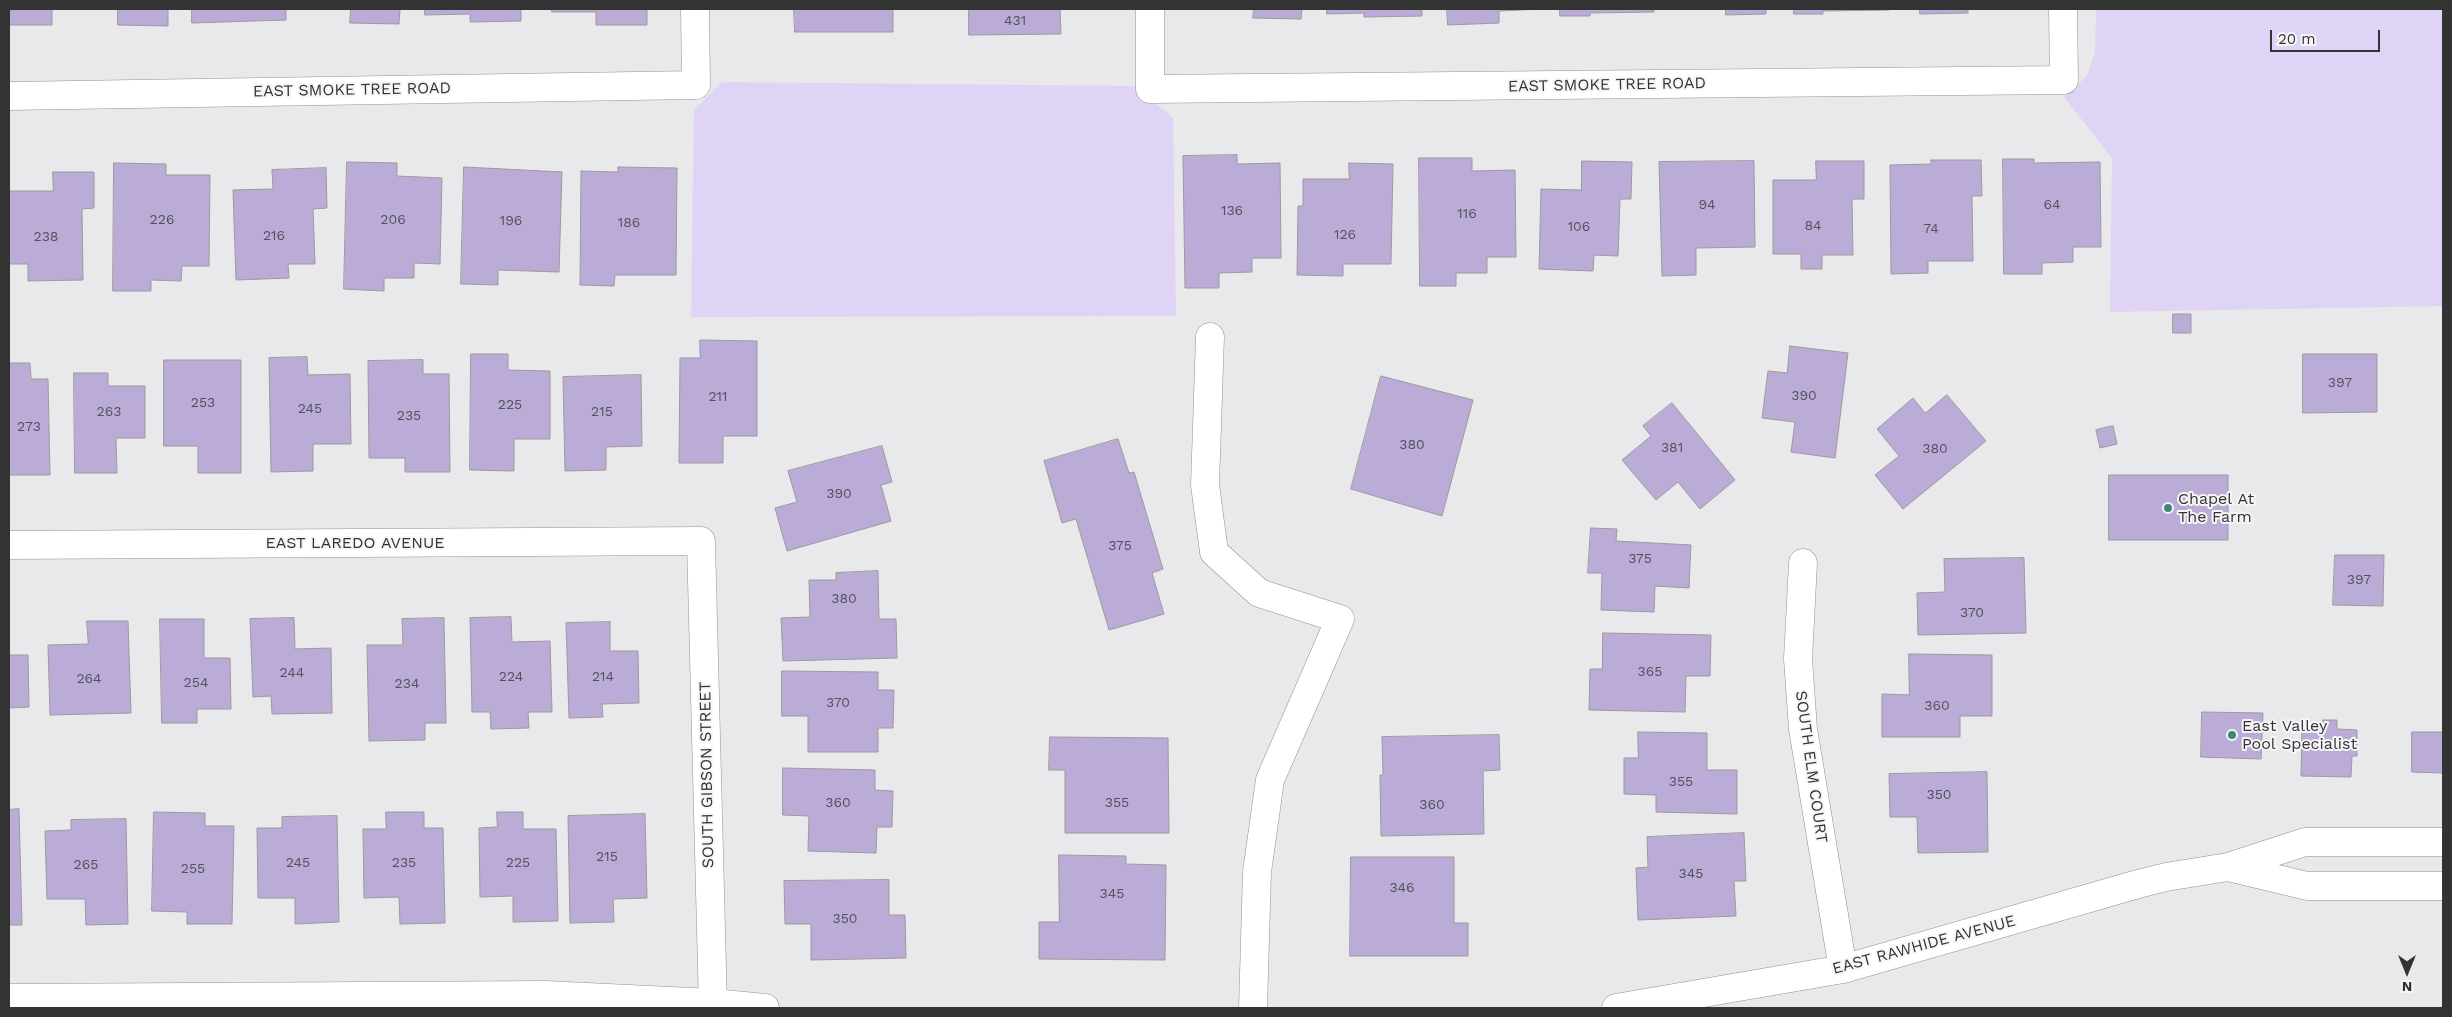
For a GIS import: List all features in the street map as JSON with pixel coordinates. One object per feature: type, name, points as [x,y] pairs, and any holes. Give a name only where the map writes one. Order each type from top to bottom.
[{"type":"street","name":"EAST SMOKE TREE ROAD","points":[[9,96],[696,85],[696,9]]},
{"type":"street","name":"EAST SMOKE TREE ROAD","points":[[1150,9],[1150,89],[2064,80],[2064,9]]},
{"type":"street","points":[[1210,337],[1204,485],[1214,552],[1259,593],[1340,619],[1270,780],[1257,872],[1253,1008]]},
{"type":"street","name":"EAST LAREDO AVENUE","points":[[9,545],[701,541]]},
{"type":"street","name":"SOUTH GIBSON STREET","points":[[701,541],[713,1006]]},
{"type":"street","name":"SOUTH ELM COURT","points":[[1803,563],[1798,659],[1803,729],[1843,969]]},
{"type":"street","name":"EAST RAWHIDE AVENUE","points":[[1616,1008],[1843,969],[2138,884],[2228,866],[2305,842],[2443,842]]},
{"type":"street","name":"EAST RAWHIDE AVENUE","points":[[2228,866],[2307,886],[2443,886]]},
{"type":"street","points":[[9,998],[545,995],[765,1008]]},
{"type":"shaded area","points":[[2096,9],[2443,9],[2443,306],[2110,312],[2112,158],[2064,97],[2087,76],[2095,52]]},
{"type":"shaded area","points":[[722,82],[1134,86],[1173,118],[1176,316],[691,317],[694,110]]},
{"type":"building","points":[[9,9],[52,9],[52,25],[9,25]]},
{"type":"building","points":[[118,9],[168,9],[168,26],[118,25]]},
{"type":"building","points":[[192,9],[286,9],[286,20],[192,23]]},
{"type":"building","points":[[351,9],[400,9],[399,24],[350,23]]},
{"type":"building","points":[[425,9],[521,9],[521,21],[470,22],[470,14],[425,15]]},
{"type":"building","points":[[552,9],[647,9],[647,25],[596,25],[596,12],[552,12]]},
{"type":"building","points":[[794,9],[893,9],[893,32],[795,32]]},
{"type":"building","points":[[969,9],[1060,9],[1061,34],[969,35]]},
{"type":"building","points":[[1254,9],[1302,9],[1301,19],[1253,18]]},
{"type":"building","points":[[1327,9],[1422,9],[1422,16],[1364,17],[1364,13],[1327,14]]},
{"type":"building","points":[[1447,9],[1543,9],[1499,11],[1499,23],[1448,25]]},
{"type":"building","points":[[1560,9],[1654,9],[1654,12],[1590,13],[1590,16],[1560,16]]},
{"type":"building","points":[[1726,9],[1766,9],[1766,14],[1726,15]]},
{"type":"building","points":[[1794,9],[1889,10],[1823,11],[1823,14],[1794,14]]},
{"type":"building","points":[[1920,9],[1968,9],[1968,13],[1920,14]]},
{"type":"building","points":[[1237,155],[1237,164],[1280,163],[1281,258],[1252,258],[1252,272],[1219,273],[1219,288],[1185,288],[1183,156]]},
{"type":"building","points":[[1419,158],[1472,158],[1472,171],[1515,170],[1516,257],[1487,257],[1487,273],[1456,273],[1456,286],[1420,286]]},
{"type":"building","points":[[2003,159],[2034,159],[2034,163],[2100,162],[2101,247],[2073,247],[2073,262],[2042,263],[2042,274],[2004,274]]},
{"type":"building","points":[[1931,160],[1981,160],[1982,196],[1972,196],[1973,261],[1928,261],[1928,273],[1891,274],[1890,165],[1931,164]]},
{"type":"building","points":[[1582,161],[1632,162],[1631,199],[1620,199],[1618,256],[1594,255],[1593,271],[1539,269],[1541,189],[1581,190]]},
{"type":"building","points":[[1754,161],[1755,247],[1696,248],[1696,275],[1662,276],[1659,162]]},
{"type":"building","points":[[1816,161],[1864,161],[1864,199],[1852,199],[1853,255],[1822,255],[1822,269],[1801,269],[1801,254],[1773,254],[1773,180],[1816,180]]},
{"type":"building","points":[[347,162],[397,163],[397,176],[442,178],[440,264],[414,263],[414,278],[384,278],[384,291],[344,289]]},
{"type":"building","points":[[114,163],[166,164],[166,175],[210,175],[209,266],[182,266],[181,281],[151,280],[151,291],[113,291]]},
{"type":"building","points":[[1349,163],[1393,164],[1391,264],[1343,264],[1343,276],[1297,275],[1298,206],[1303,206],[1303,179],[1349,179]]},
{"type":"building","points":[[464,167],[562,172],[559,272],[498,270],[498,285],[461,284]]},
{"type":"building","points":[[618,167],[677,168],[676,275],[615,275],[614,286],[580,285],[581,171],[618,172]]},
{"type":"building","points":[[326,168],[327,208],[313,209],[315,264],[288,264],[289,278],[236,280],[233,190],[273,189],[272,170]]},
{"type":"building","points":[[53,172],[94,172],[94,208],[82,209],[83,280],[28,281],[28,264],[9,264],[9,191],[53,191]]},
{"type":"building","points":[[2173,314],[2191,314],[2191,333],[2173,333]]},
{"type":"building","points":[[700,340],[757,341],[757,436],[723,436],[723,463],[679,463],[680,358],[700,358]]},
{"type":"building","points":[[1790,346],[1848,353],[1835,458],[1791,452],[1795,422],[1762,418],[1768,371],[1787,373]]},
{"type":"building","points":[[471,354],[508,354],[508,370],[550,371],[550,439],[514,439],[514,471],[470,470]]},
{"type":"building","points":[[2303,354],[2377,354],[2377,412],[2303,413]]},
{"type":"building","points":[[307,357],[308,375],[350,374],[351,444],[313,444],[313,471],[271,472],[269,358]]},
{"type":"building","points":[[164,360],[241,360],[241,473],[198,473],[198,446],[164,446]]},
{"type":"building","points":[[423,360],[423,374],[449,374],[450,472],[405,472],[405,458],[369,458],[368,361]]},
{"type":"building","points":[[9,363],[30,363],[31,379],[48,379],[50,475],[9,475]]},
{"type":"building","points":[[74,373],[108,373],[108,386],[145,386],[145,438],[116,438],[117,473],[75,473]]},
{"type":"building","points":[[641,375],[642,446],[606,447],[606,470],[565,471],[563,377]]},
{"type":"building","points":[[1381,376],[1473,400],[1442,516],[1351,489]]},
{"type":"building","points":[[1947,395],[1986,441],[1903,509],[1875,475],[1899,456],[1877,429],[1913,398],[1925,413]]},
{"type":"building","points":[[1672,403],[1735,480],[1700,509],[1678,482],[1656,500],[1622,460],[1651,436],[1643,426]]},
{"type":"building","points":[[2113,426],[2117,444],[2100,448],[2096,430]]},
{"type":"building","points":[[1118,439],[1129,473],[1134,472],[1163,569],[1152,573],[1164,614],[1109,630],[1076,519],[1062,523],[1044,461]]},
{"type":"building","points":[[882,446],[892,482],[881,485],[891,521],[787,551],[775,508],[797,502],[788,471]]},
{"type":"building","name":"Chapel At The Farm","points":[[2109,475],[2228,475],[2228,540],[2109,540]]},
{"type":"building","points":[[1591,528],[1617,529],[1616,541],[1691,545],[1689,588],[1655,586],[1654,612],[1601,610],[1602,573],[1588,573]]},
{"type":"building","points":[[2335,555],[2384,555],[2383,606],[2333,605]]},
{"type":"building","points":[[2024,558],[2026,633],[1918,635],[1917,593],[1945,592],[1944,559]]},
{"type":"building","points":[[878,571],[879,619],[896,619],[897,658],[783,661],[781,618],[810,617],[809,580],[836,580],[836,573]]},
{"type":"building","points":[[511,617],[512,642],[550,641],[552,712],[528,712],[529,728],[491,729],[490,712],[472,712],[470,618]]},
{"type":"building","points":[[294,618],[295,649],[331,648],[332,713],[272,714],[271,696],[253,697],[250,619]]},
{"type":"building","points":[[444,618],[446,723],[425,723],[425,740],[369,741],[367,645],[403,645],[402,619]]},
{"type":"building","points":[[160,619],[204,619],[204,658],[230,658],[231,709],[197,709],[197,723],[162,723]]},
{"type":"building","points":[[87,621],[128,621],[131,713],[50,715],[48,645],[88,644]]},
{"type":"building","points":[[610,622],[610,651],[638,651],[639,703],[602,704],[603,717],[569,718],[566,623]]},
{"type":"building","points":[[1603,633],[1711,635],[1710,676],[1686,676],[1685,712],[1589,710],[1590,669],[1602,669]]},
{"type":"building","points":[[1909,654],[1992,655],[1992,716],[1960,716],[1960,737],[1882,737],[1882,694],[1909,695]]},
{"type":"building","points":[[9,655],[28,655],[29,707],[9,708]]},
{"type":"building","points":[[782,671],[878,672],[878,690],[894,690],[893,728],[878,728],[878,752],[808,752],[808,716],[782,716]]},
{"type":"building","name":"East Valley Pool Specialist","points":[[2202,712],[2263,713],[2261,759],[2201,757]]},
{"type":"building","points":[[2323,720],[2337,720],[2337,729],[2357,730],[2357,756],[2352,756],[2351,777],[2301,776],[2302,728],[2323,728]]},
{"type":"building","points":[[1638,732],[1707,733],[1707,770],[1737,770],[1737,814],[1656,812],[1656,795],[1624,794],[1624,758],[1638,758]]},
{"type":"building","points":[[2412,732],[2443,732],[2443,773],[2412,772]]},
{"type":"building","points":[[1499,735],[1500,770],[1483,771],[1484,834],[1381,836],[1380,775],[1383,775],[1382,737]]},
{"type":"building","points":[[1050,737],[1168,738],[1169,833],[1065,833],[1065,770],[1049,770]]},
{"type":"building","points":[[783,768],[875,770],[875,790],[893,791],[892,827],[877,827],[876,853],[808,851],[809,816],[783,815]]},
{"type":"building","points":[[1987,772],[1988,852],[1918,853],[1917,817],[1890,817],[1889,774]]},
{"type":"building","points":[[19,809],[22,925],[9,925],[9,810]]},
{"type":"building","points":[[154,812],[205,813],[205,826],[234,826],[232,924],[187,924],[187,912],[152,911]]},
{"type":"building","points":[[386,812],[424,812],[424,828],[443,828],[445,923],[400,924],[399,897],[364,898],[363,829],[386,829]]},
{"type":"building","points":[[497,812],[523,812],[523,829],[556,829],[558,921],[513,922],[513,896],[480,897],[479,828],[497,827]]},
{"type":"building","points":[[645,814],[647,898],[613,899],[614,922],[570,923],[568,816]]},
{"type":"building","points":[[337,816],[339,922],[295,924],[295,898],[258,898],[257,828],[282,828],[282,817]]},
{"type":"building","points":[[126,819],[128,924],[86,925],[85,899],[47,899],[45,831],[71,830],[71,820]]},
{"type":"building","points":[[1744,833],[1746,881],[1734,881],[1736,916],[1638,920],[1636,868],[1648,867],[1647,837]]},
{"type":"building","points":[[1059,855],[1126,856],[1126,864],[1166,865],[1165,960],[1039,959],[1039,922],[1059,922]]},
{"type":"building","points":[[1351,857],[1454,857],[1454,923],[1468,923],[1468,956],[1350,956]]},
{"type":"building","points":[[889,880],[889,915],[905,915],[906,958],[811,960],[811,924],[785,924],[784,881]]},
{"type":"place","name":"Chapel At The Farm","points":[[2168,508]]},
{"type":"place","name":"East Valley Pool Specialist","points":[[2232,735]]}]
